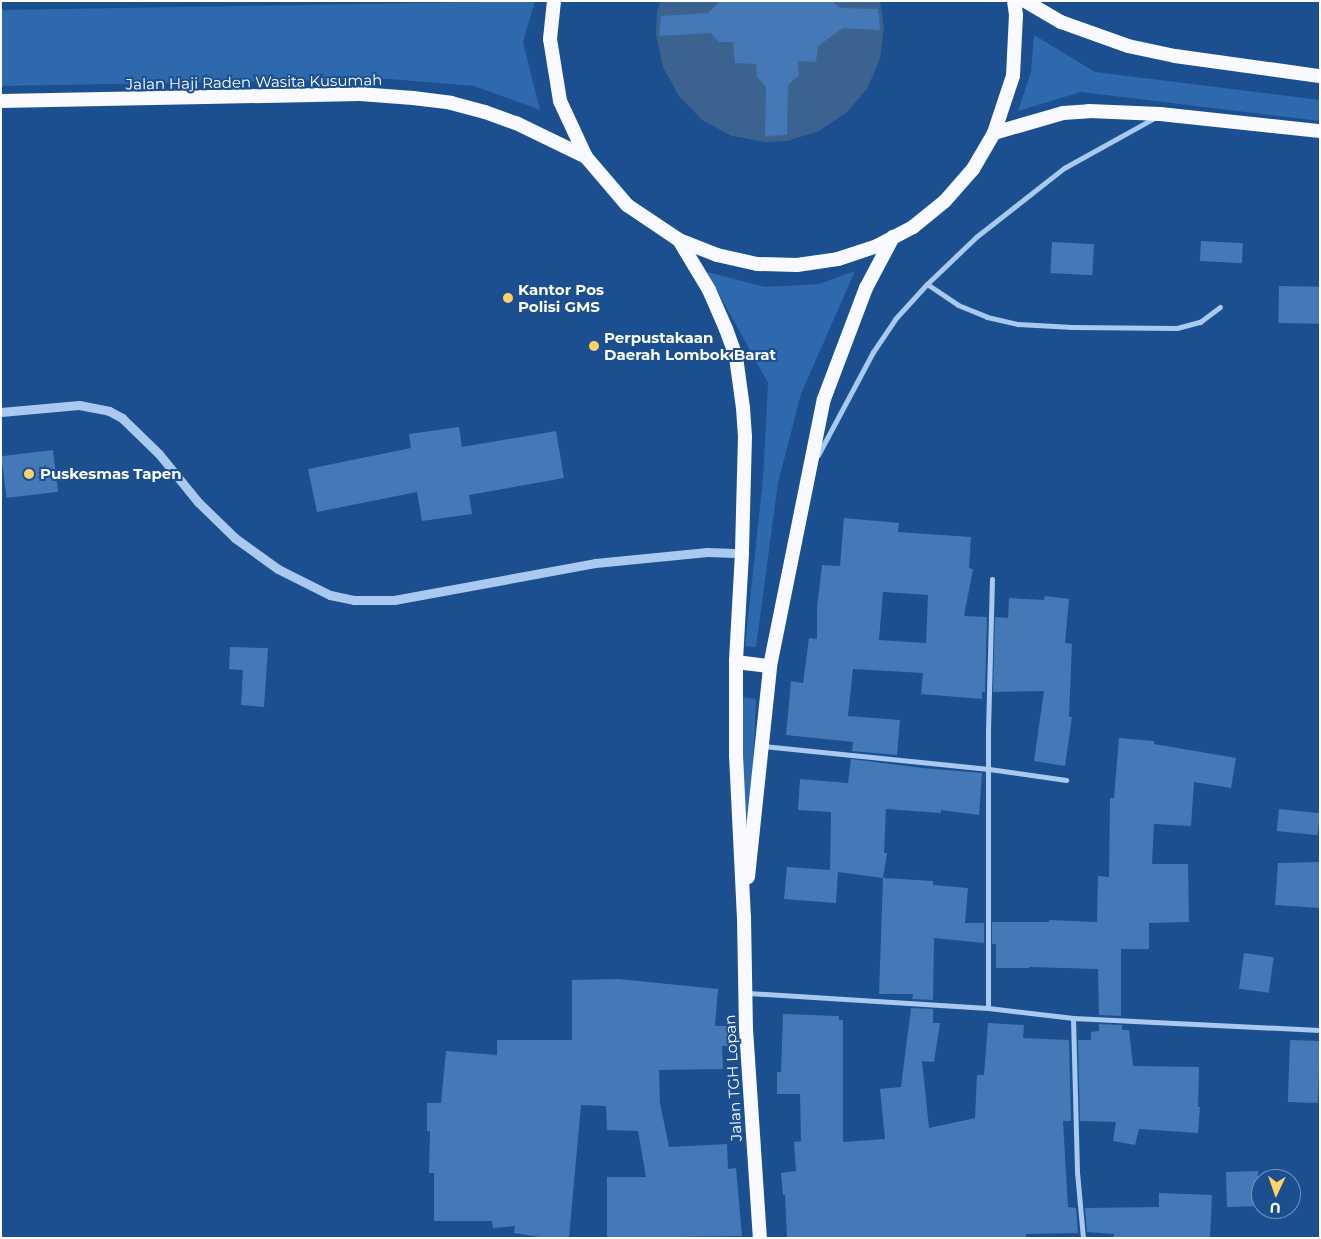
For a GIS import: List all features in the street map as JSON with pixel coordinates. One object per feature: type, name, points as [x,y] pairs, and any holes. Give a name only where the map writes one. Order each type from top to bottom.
[{"type":"highway","points":[[554,1],[550,39],[560,100],[586,158],[627,205],[679,240],[717,255],[749,262],[797,265],[838,259],[877,246],[912,227],[945,200],[973,169],[994,133],[1013,76],[1016,15],[1014,1]]},
{"type":"highway","points":[[1025,1],[1061,22],[1128,46],[1175,56],[1320,76]]},
{"type":"highway","name":"Jalan Haji Raden Wasita Kusumah","points":[[1,101],[360,94],[413,98],[451,103],[485,112],[516,123],[586,158]]},
{"type":"highway","points":[[994,133],[1072,112],[1089,111],[1160,114],[1320,131]]},
{"type":"highway","points":[[744,917],[770,666],[806,477],[824,399],[866,288],[893,237]]},
{"type":"highway","points":[[679,240],[709,290],[736,357],[745,436],[742,553],[736,662],[737,765],[744,917]]},
{"type":"highway","points":[[736,662],[770,666]]},
{"type":"highway","name":"Jalan TGH Lopan","points":[[744,917],[745,993],[760,1238]]},
{"type":"street","points":[[806,477],[873,352],[895,319],[927,284],[976,237],[1064,168],[1160,114]]},
{"type":"street","points":[[927,284],[958,305],[987,317],[1018,324],[1072,327],[1177,328],[1200,322],[1220,307]]},
{"type":"street","points":[[1,412],[79,405],[109,411],[122,418],[159,454],[198,502],[236,538],[278,569],[330,594],[354,600],[394,600],[595,563],[708,552],[742,553]]},
{"type":"street","points":[[988,1008],[992,579]]},
{"type":"street","points":[[762,746],[1066,780]]},
{"type":"street","points":[[745,993],[988,1008],[1073,1018],[1320,1030]]},
{"type":"street","points":[[1073,1018],[1077,1172],[1083,1238]]},
{"type":"shaded area","points":[[535,1],[523,42],[540,110],[474,86],[389,79],[1,86],[1,10]]},
{"type":"shaded area","points":[[661,1],[880,1],[884,27],[880,59],[867,89],[846,113],[819,131],[787,141],[765,142],[732,136],[702,120],[679,96],[663,67],[656,34],[657,12]]},
{"type":"shaded area","points":[[1034,35],[1095,72],[1320,100],[1320,121],[1081,92],[1018,111],[1031,72]]},
{"type":"shaded area","points":[[855,271],[801,394],[778,483],[756,647],[745,646],[763,479],[768,383],[707,272],[765,287],[819,284]]},
{"type":"shaded area","points":[[742,697],[756,699],[749,848],[744,848]]},
{"type":"building","points":[[720,1],[832,1],[840,8],[878,9],[880,30],[843,28],[818,46],[816,62],[798,61],[799,75],[788,85],[787,135],[765,136],[766,87],[757,77],[756,64],[735,63],[733,42],[719,42],[711,33],[659,36],[661,16],[708,13]]},
{"type":"building","points":[[1201,241],[1243,243],[1242,263],[1200,261]]},
{"type":"building","points":[[1052,242],[1094,244],[1092,275],[1050,273]]},
{"type":"building","points":[[1279,286],[1320,287],[1319,324],[1278,323]]},
{"type":"building","points":[[459,427],[462,447],[556,431],[564,478],[469,495],[472,514],[422,521],[417,492],[317,512],[308,469],[411,448],[409,434]]},
{"type":"building","name":"Puskesmas Tapen","points":[[53,450],[58,492],[7,498],[1,456]]},
{"type":"building","points":[[844,518],[899,523],[898,532],[971,537],[969,568],[973,569],[964,616],[987,617],[985,692],[982,692],[982,699],[921,694],[923,673],[853,669],[848,716],[900,720],[897,755],[852,751],[853,742],[786,735],[791,681],[803,683],[809,638],[817,639],[817,608],[822,565],[840,566]],"holes":[[[883,592],[928,595],[926,643],[879,640]]]},
{"type":"building","points":[[1045,596],[1069,599],[1065,643],[1072,644],[1069,717],[1072,717],[1065,766],[1034,761],[1044,691],[993,692],[995,617],[1008,618],[1009,598],[1044,600]]},
{"type":"building","points":[[230,647],[268,648],[264,707],[241,705],[243,670],[229,669]]},
{"type":"building","points":[[1119,738],[1154,741],[1154,744],[1236,758],[1231,788],[1194,782],[1191,826],[1154,824],[1152,864],[1188,864],[1189,922],[1149,923],[1149,949],[1121,949],[1121,1016],[1099,1015],[1098,969],[996,968],[996,944],[992,944],[992,922],[1049,922],[1049,920],[1097,922],[1098,876],[1109,877],[1110,798],[1114,798]]},
{"type":"building","points":[[851,759],[982,773],[979,815],[941,810],[941,813],[886,809],[884,853],[887,853],[883,878],[838,872],[836,903],[784,899],[787,867],[830,870],[831,812],[798,810],[800,779],[848,783]]},
{"type":"building","points":[[1279,809],[1320,813],[1317,835],[1277,831]]},
{"type":"building","points":[[1320,862],[1320,908],[1275,905],[1278,863]]},
{"type":"building","points":[[883,878],[933,881],[933,885],[968,888],[965,923],[984,923],[984,943],[934,938],[933,1000],[912,999],[913,994],[879,994]]},
{"type":"building","points":[[1244,953],[1274,957],[1269,993],[1239,989]]},
{"type":"building","points":[[618,979],[718,989],[715,1026],[728,1026],[728,1046],[722,1046],[723,1069],[659,1070],[660,1103],[669,1147],[727,1144],[728,1169],[736,1168],[742,1236],[607,1238],[607,1177],[646,1177],[638,1131],[607,1130],[606,1106],[581,1105],[569,1238],[546,1238],[514,1233],[515,1226],[493,1228],[492,1221],[434,1221],[434,1173],[429,1173],[430,1131],[427,1131],[427,1103],[441,1103],[446,1051],[497,1055],[497,1040],[572,1040],[572,980]]},
{"type":"building","points":[[911,1008],[933,1009],[933,1023],[940,1023],[934,1062],[922,1061],[929,1128],[975,1118],[977,1075],[984,1075],[988,1023],[1024,1025],[1023,1038],[1069,1040],[1071,1121],[1063,1121],[1068,1207],[1076,1208],[1078,1233],[1026,1234],[1026,1238],[787,1238],[785,1195],[783,1195],[781,1173],[796,1171],[794,1142],[801,1141],[800,1094],[777,1094],[777,1072],[781,1072],[783,1014],[839,1016],[839,1020],[843,1020],[843,1142],[885,1139],[880,1089],[901,1087]]},
{"type":"building","points":[[1099,1024],[1122,1025],[1122,1030],[1129,1030],[1133,1066],[1199,1067],[1198,1107],[1200,1107],[1198,1133],[1139,1129],[1135,1145],[1113,1141],[1116,1122],[1080,1121],[1078,1040],[1091,1040],[1091,1032],[1099,1031]]},
{"type":"building","points":[[1290,1040],[1320,1041],[1318,1103],[1288,1102]]},
{"type":"building","points":[[1251,1171],[1251,1206],[1227,1207],[1226,1172]]},
{"type":"building","points":[[1159,1193],[1212,1195],[1210,1238],[1113,1238],[1114,1234],[1087,1232],[1085,1208],[1159,1207]]},
{"type":"place","name":"Kantor Pos Polisi GMS","points":[[508,298]]},
{"type":"place","name":"Perpustakaan Daerah Lombok Barat","points":[[594,346]]},
{"type":"place","name":"Puskesmas Tapen","points":[[29,474]]}]
